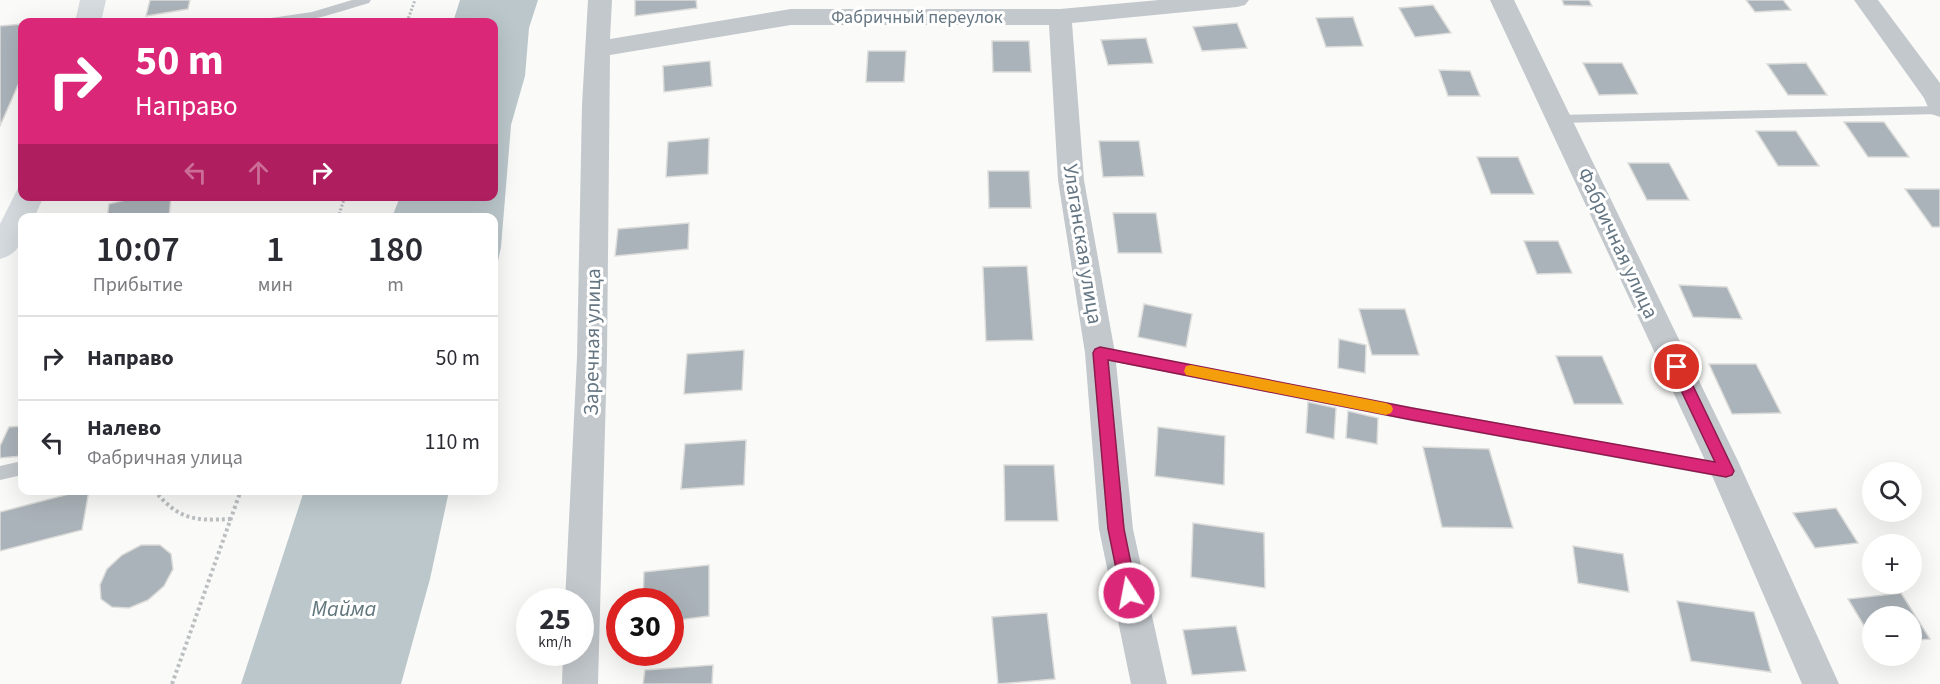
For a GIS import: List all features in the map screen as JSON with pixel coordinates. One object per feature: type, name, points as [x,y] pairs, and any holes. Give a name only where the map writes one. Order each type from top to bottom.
[{"type":"main road","points":[[89,18],[93,0]]},
{"type":"main road","points":[[111,18],[115,0]]},
{"type":"main road","points":[[0,247],[18,218]]},
{"type":"main road","points":[[0,270],[18,249]]},
{"type":"street","name":"Заречная улица","points":[[580,684],[592,357],[595,105],[600,0]]},
{"type":"street","name":"Фабричный переулок","points":[[598,49],[791,17],[1060,17],[1237,0]]},
{"type":"street","name":"Фабричная улица","points":[[1502,0],[1726,471],[1821,684]]},
{"type":"street","points":[[1866,0],[1939,102]]},
{"type":"street","name":"Улаганская улица","points":[[1060,17],[1071,180],[1100,353],[1116,529],[1149,684]]},
{"type":"lane","points":[[299,18],[365,0]]},
{"type":"lane","points":[[1559,119],[1939,102]]},
{"type":"lane","points":[[1100,353],[1412,414],[1726,471]]},
{"type":"lane","points":[[0,473],[18,469]]},
{"type":"path","points":[[409,18],[416,0]]},
{"type":"path","points":[[158,495],[168,507],[194,521],[231,519]]},
{"type":"path","points":[[172,684],[239,495]]},
{"type":"water","points":[[460,0],[538,0],[529,28],[525,76],[511,125],[498,261],[498,213],[394,213],[398,201],[498,201],[498,18],[454,18]]},
{"type":"water","name":"Майма","points":[[303,495],[448,495],[430,579],[401,684],[241,684]]},
{"type":"building","points":[[150,0],[190,0],[188,9],[146,16]]},
{"type":"building","points":[[635,0],[696,0],[697,8],[635,16]]},
{"type":"building","points":[[1562,0],[1589,0],[1592,6],[1564,5]]},
{"type":"building","points":[[1746,0],[1783,0],[1791,10],[1755,12]]},
{"type":"building","points":[[1433,5],[1451,33],[1415,37],[1399,8]]},
{"type":"building","points":[[1353,17],[1363,46],[1326,47],[1316,18]]},
{"type":"building","points":[[1237,23],[1247,48],[1202,51],[1193,27]]},
{"type":"building","points":[[18,24],[18,85],[0,126],[0,26]]},
{"type":"building","points":[[1146,38],[1153,63],[1108,65],[1101,40]]},
{"type":"building","points":[[992,41],[1029,41],[1031,72],[993,72]]},
{"type":"building","points":[[868,51],[906,51],[904,82],[866,82]]},
{"type":"building","points":[[710,61],[712,86],[664,92],[663,66]]},
{"type":"building","points":[[1583,63],[1622,63],[1638,94],[1599,95]]},
{"type":"building","points":[[1806,63],[1827,95],[1788,95],[1767,64]]},
{"type":"building","points":[[1439,70],[1470,71],[1480,96],[1448,96]]},
{"type":"building","points":[[1844,122],[1884,122],[1909,157],[1868,157]]},
{"type":"building","points":[[1756,131],[1796,131],[1819,166],[1778,166]]},
{"type":"building","points":[[709,138],[708,174],[666,177],[668,142]]},
{"type":"building","points":[[1099,141],[1139,141],[1144,176],[1103,177]]},
{"type":"building","points":[[1477,157],[1518,157],[1534,194],[1491,194]]},
{"type":"building","points":[[1628,163],[1669,163],[1689,200],[1647,200]]},
{"type":"building","points":[[988,171],[1029,171],[1031,208],[989,208]]},
{"type":"building","points":[[1905,189],[1940,189],[1940,227],[1932,227]]},
{"type":"building","points":[[121,201],[171,201],[169,213],[108,213],[109,204]]},
{"type":"building","points":[[1113,213],[1156,213],[1162,253],[1118,253]]},
{"type":"building","points":[[689,223],[688,249],[615,256],[618,229]]},
{"type":"building","points":[[1524,241],[1558,241],[1572,273],[1537,274]]},
{"type":"building","points":[[1027,266],[1033,340],[986,341],[983,267]]},
{"type":"building","points":[[1679,285],[1727,287],[1742,319],[1693,317]]},
{"type":"building","points":[[1144,304],[1192,314],[1186,347],[1138,337]]},
{"type":"building","points":[[1359,309],[1405,309],[1419,355],[1372,355]]},
{"type":"building","points":[[1339,339],[1366,345],[1365,373],[1338,368]]},
{"type":"building","points":[[744,350],[742,390],[684,394],[687,354]]},
{"type":"building","points":[[1556,356],[1602,356],[1623,404],[1574,404]]},
{"type":"building","points":[[1709,364],[1756,364],[1781,413],[1732,414]]},
{"type":"building","points":[[1308,402],[1336,408],[1334,439],[1306,433]]},
{"type":"building","points":[[1348,411],[1378,418],[1377,444],[1346,438]]},
{"type":"building","points":[[18,426],[18,456],[0,458],[0,446],[9,427]]},
{"type":"building","points":[[1158,427],[1225,436],[1224,485],[1155,476]]},
{"type":"building","points":[[746,440],[744,485],[681,489],[685,444]]},
{"type":"building","points":[[1423,447],[1489,449],[1513,528],[1442,527]]},
{"type":"building","points":[[1004,465],[1054,465],[1058,521],[1005,521]]},
{"type":"building","points":[[65,495],[88,495],[82,530],[0,551],[0,512]]},
{"type":"building","points":[[1836,508],[1858,543],[1815,548],[1793,513]]},
{"type":"building","points":[[1193,523],[1264,533],[1265,588],[1191,577]]},
{"type":"building","points":[[141,545],[160,545],[171,554],[173,569],[164,586],[148,600],[129,608],[112,607],[101,599],[100,585],[107,569],[122,555]]},
{"type":"building","points":[[1573,546],[1623,554],[1629,592],[1578,583]]},
{"type":"building","points":[[709,565],[709,616],[684,619],[684,588],[643,588],[644,572]]},
{"type":"building","points":[[1902,594],[1909,606],[1862,606],[1862,622],[1848,599]]},
{"type":"building","points":[[1677,601],[1754,612],[1771,672],[1691,661]]},
{"type":"building","points":[[1047,613],[1055,679],[998,684],[992,617]]},
{"type":"building","points":[[1236,626],[1246,671],[1192,675],[1183,630]]},
{"type":"building","points":[[1922,626],[1930,639],[1922,640]]},
{"type":"building","points":[[713,665],[712,684],[643,684],[645,670]]},
{"type":"slow traffic","points":[[1191,371],[1386,409]]},
{"type":"route","points":[[1129,593],[1116,529],[1100,353],[1412,414],[1726,471],[1677,367]]}]
